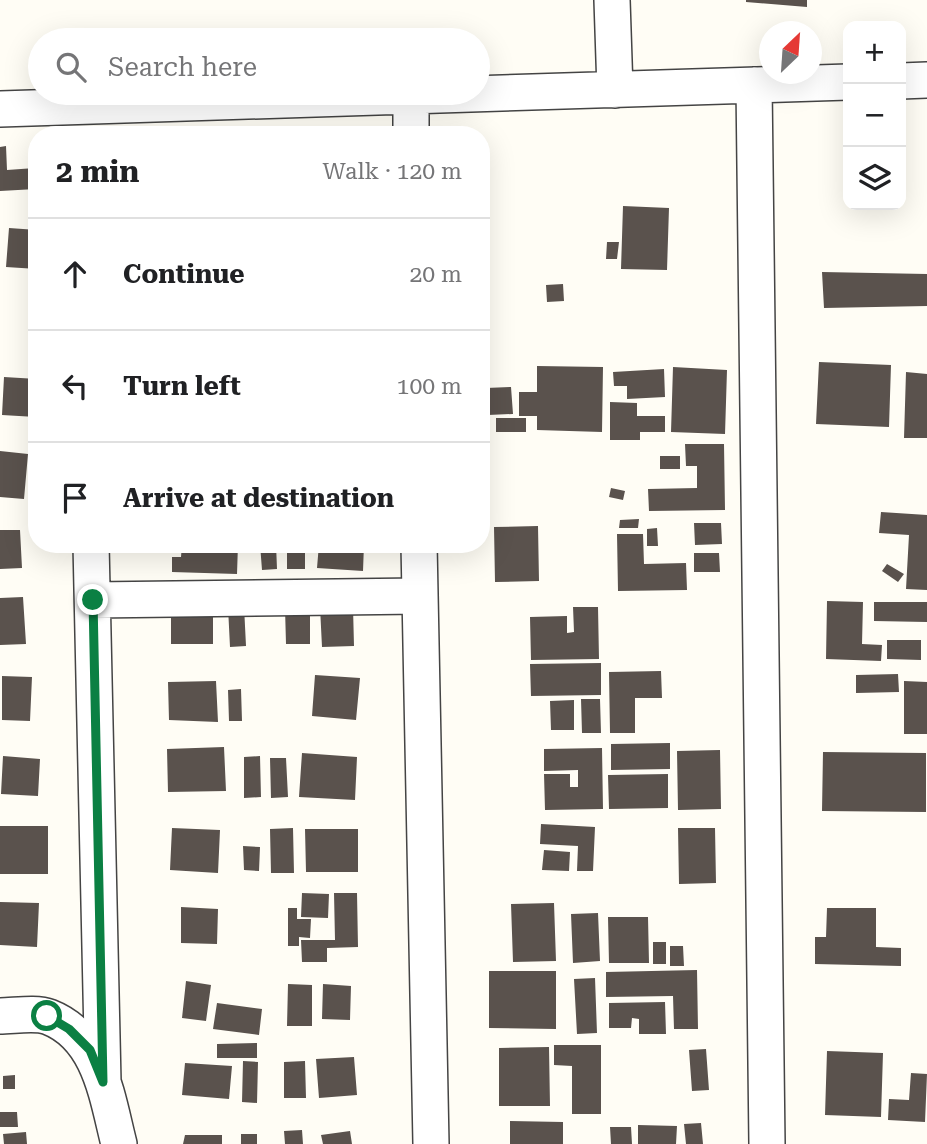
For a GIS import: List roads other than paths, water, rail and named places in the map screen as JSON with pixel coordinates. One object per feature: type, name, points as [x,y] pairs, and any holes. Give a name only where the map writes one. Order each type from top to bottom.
[{"type":"street","points":[[612,0],[615,89]]},
{"type":"street","points":[[906,81],[927,80]]},
{"type":"street","points":[[490,93],[843,82]]},
{"type":"street","points":[[754,85],[767,1144]]},
{"type":"street","points":[[0,109],[82,120],[288,105]]},
{"type":"street","points":[[411,105],[411,126]]},
{"type":"street","points":[[91,553],[103,1082]]},
{"type":"street","points":[[419,553],[431,1144]]},
{"type":"street","points":[[93,600],[420,596]]},
{"type":"street","points":[[0,1016],[47,1016],[69,1029],[90,1050],[103,1082],[119,1144]]}]
